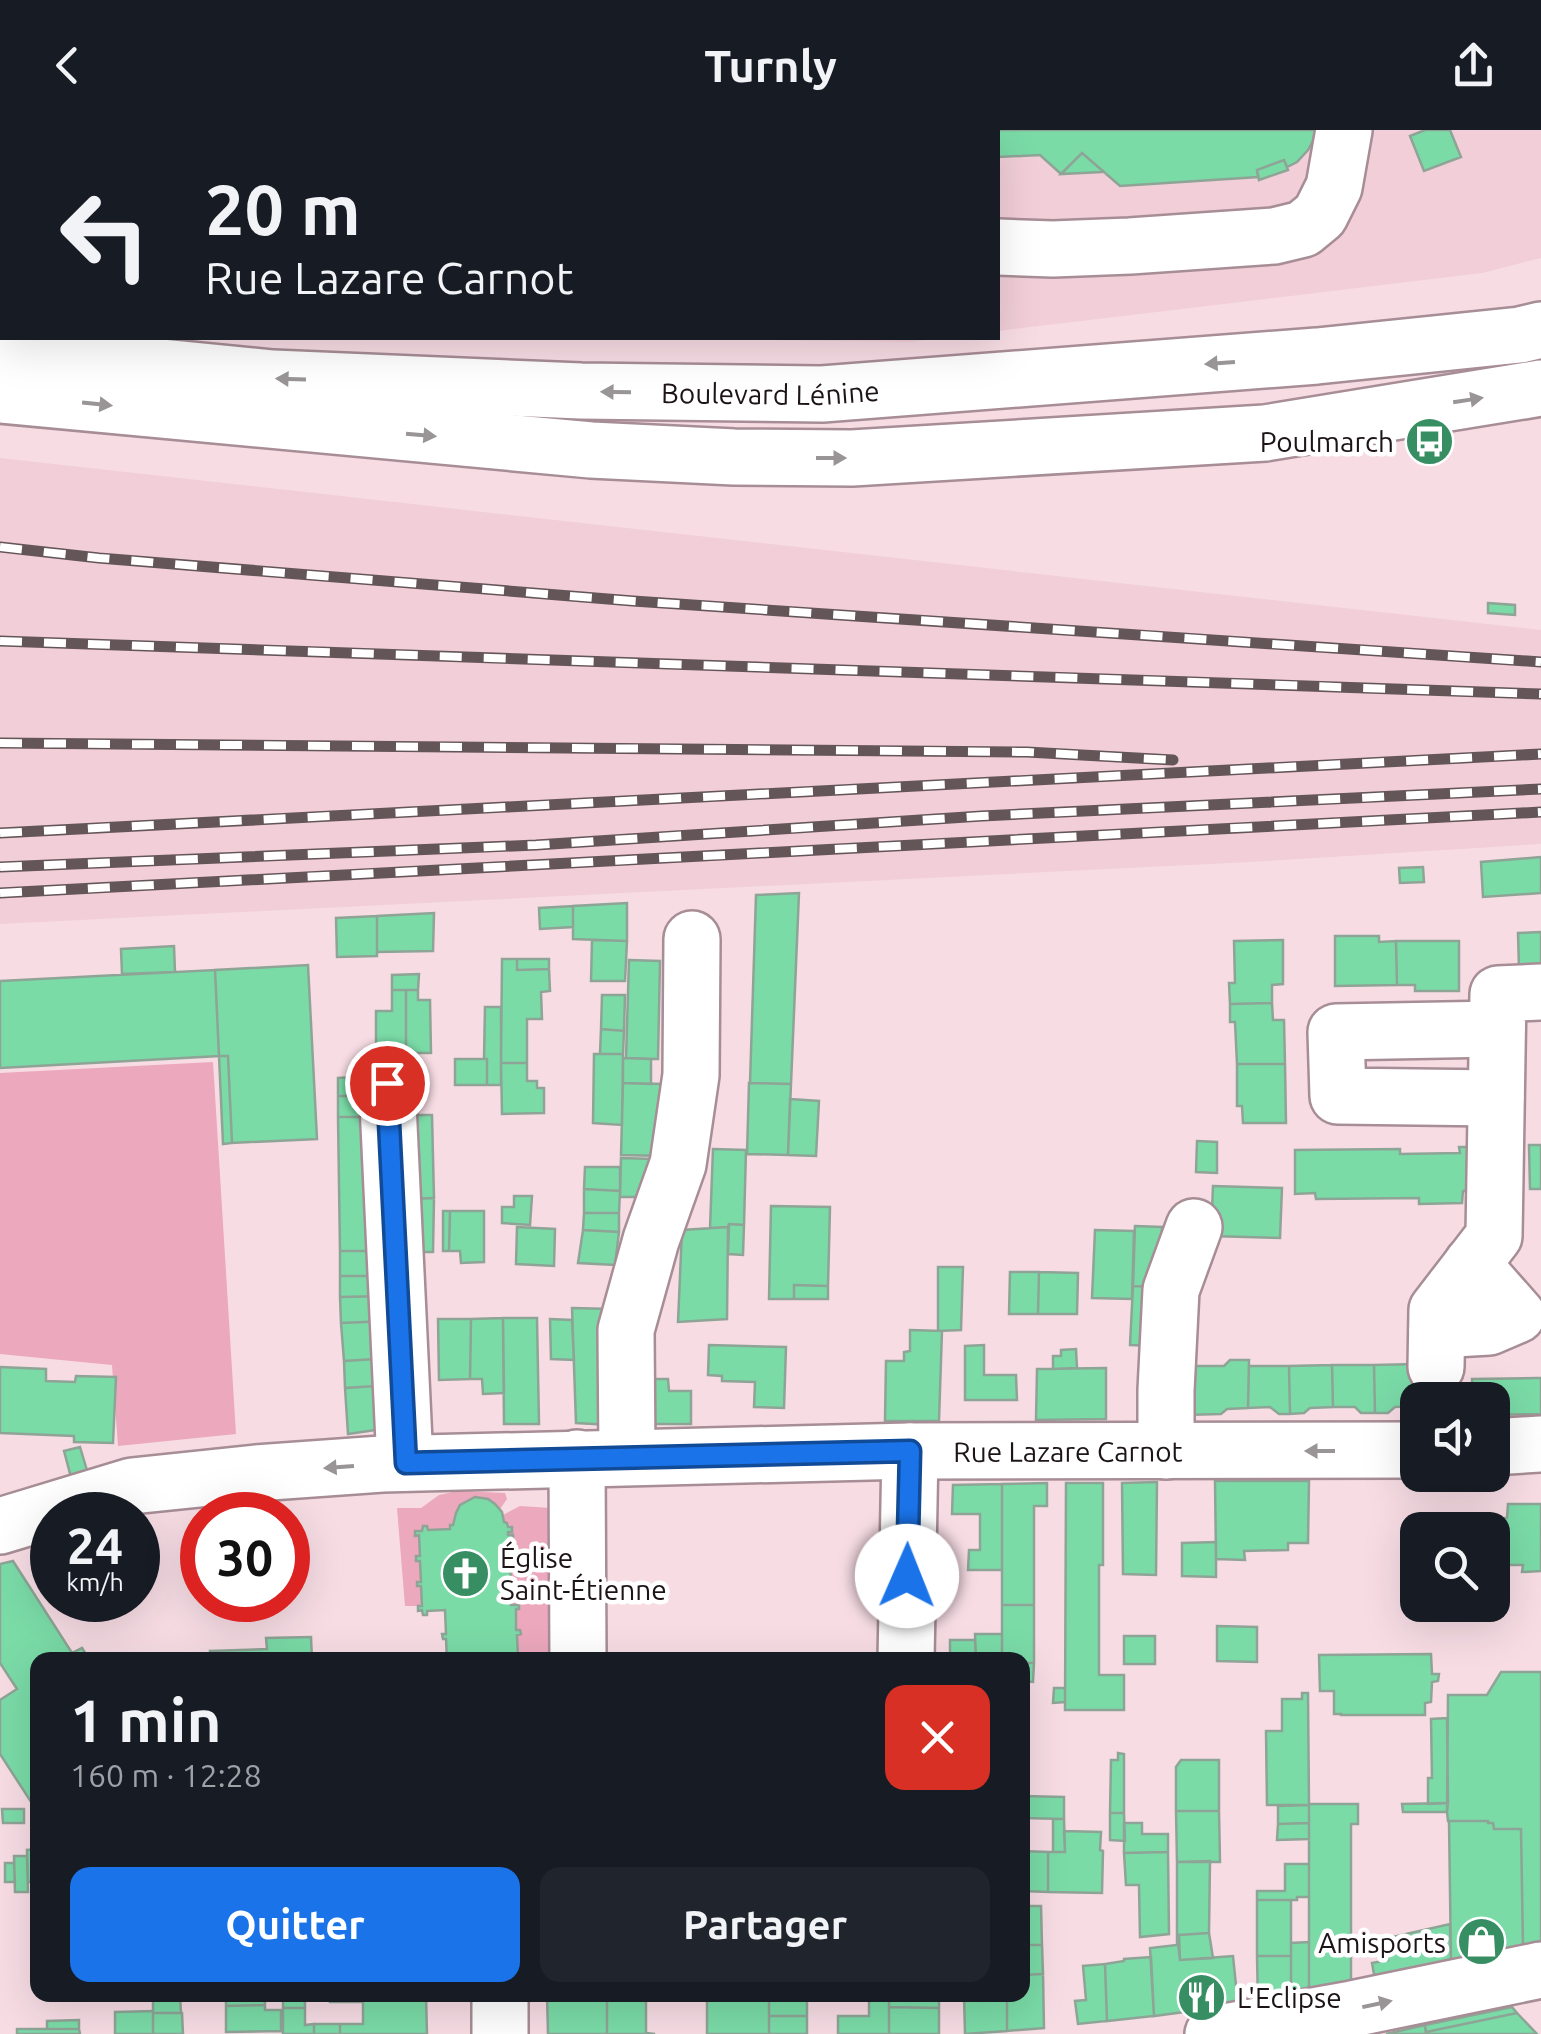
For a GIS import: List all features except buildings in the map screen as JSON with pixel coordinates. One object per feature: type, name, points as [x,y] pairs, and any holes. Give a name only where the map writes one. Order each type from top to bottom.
[{"type":"street","points":[[1000,247],[1130,246],[1274,236],[1304,229],[1320,216],[1334,187],[1344,130]]},
{"type":"street","name":"Boulevard Lénine","points":[[0,350],[292,379],[581,391],[822,394],[1317,356],[1541,330]]},
{"type":"street","points":[[0,395],[591,450],[852,458],[1265,433],[1541,388]]},
{"type":"street","points":[[578,1652],[582,1458],[678,1164],[691,1075],[692,940]]},
{"type":"street","points":[[1436,1348],[1437,1310],[1494,1236],[1498,994],[1541,992]]},
{"type":"street","points":[[1496,1098],[1338,1096],[1336,1032],[1497,1029]]},
{"type":"street","points":[[387,1083],[406,1463]]},
{"type":"street","points":[[1166,1451],[1171,1290],[1194,1228]]},
{"type":"street","points":[[1510,1446],[1541,1444]]},
{"type":"street","name":"Rue Lazare Carnot","points":[[0,1526],[132,1486],[406,1463],[910,1451],[1400,1450]]},
{"type":"street","points":[[906,1652],[910,1451]]},
{"type":"street","points":[[1213,2034],[1541,1970]]},
{"type":"street","points":[[500,2002],[500,2034]]},
{"type":"shaded area","points":[[1000,130],[1541,130],[1541,258],[1482,273],[1000,331]]},
{"type":"shaded area","points":[[768,340],[928,340],[911,342]]},
{"type":"shaded area","points":[[0,458],[1541,630],[1541,844],[0,924]]},
{"type":"shaded area","points":[[213,1062],[236,1434],[118,1446],[112,1365],[0,1354],[0,1073]]},
{"type":"shaded area","points":[[458,1491],[505,1493],[507,1499],[500,1509],[484,1499],[470,1499],[459,1508],[450,1529],[428,1530],[423,1526],[422,1531],[415,1531],[419,1535],[420,1556],[416,1560],[420,1561],[421,1582],[417,1585],[421,1586],[422,1606],[405,1606],[397,1508],[421,1508],[439,1495]]},
{"type":"shaded area","points":[[520,1506],[551,1508],[552,1652],[518,1652],[519,1605],[511,1605],[510,1586],[515,1583],[511,1582],[510,1564],[514,1559],[509,1558],[508,1540],[513,1539],[508,1535],[512,1527],[504,1522],[503,1515]]},
{"type":"railway","points":[[0,547],[633,601],[1541,662]]},
{"type":"railway","points":[[0,641],[1541,694]]},
{"type":"railway","points":[[0,743],[1027,752],[1173,760]]},
{"type":"railway","points":[[0,833],[1541,754]]},
{"type":"railway","points":[[0,867],[536,845],[982,816],[1541,789]]},
{"type":"railway","points":[[0,893],[1541,812]]},
{"type":"place","name":"Poulmarch","points":[[1429,441]]},
{"type":"place","name":"Église Saint-Étienne","points":[[465,1573]]},
{"type":"place","name":"Amisports","points":[[1481,1942]]},
{"type":"place","name":"L'Eclipse","points":[[1202,1997]]},
{"type":"route","points":[[387,1083],[406,1463],[910,1451],[907,1576]]}]
